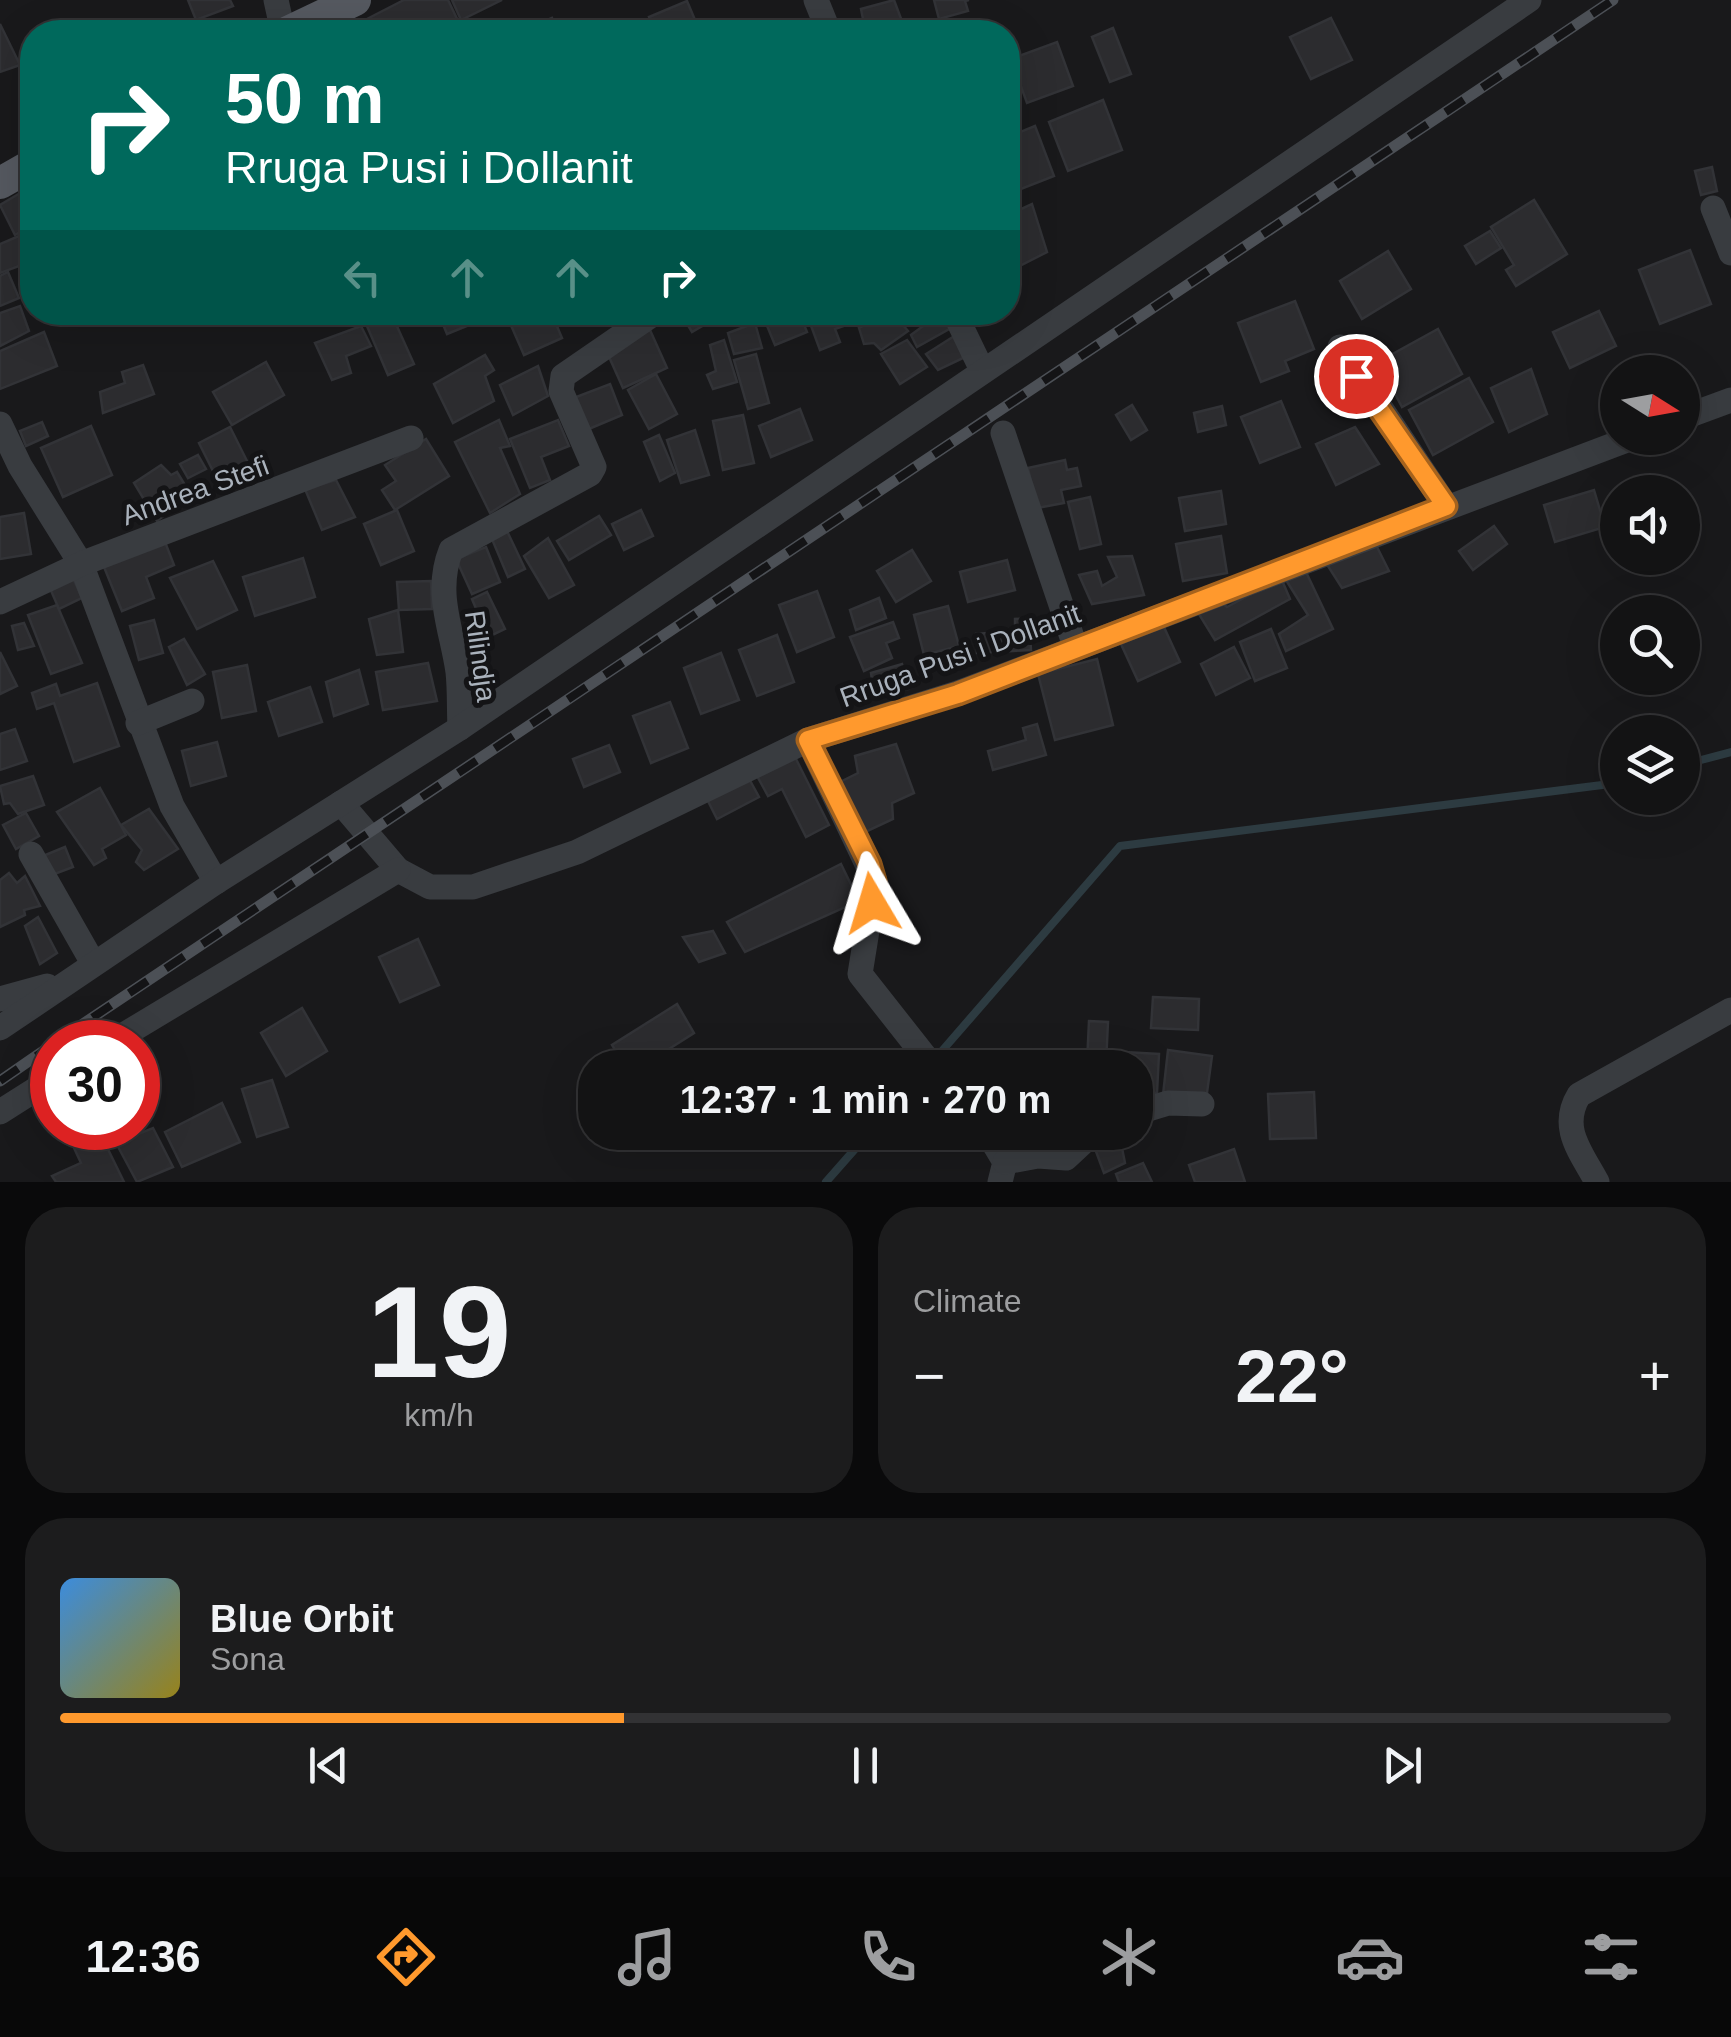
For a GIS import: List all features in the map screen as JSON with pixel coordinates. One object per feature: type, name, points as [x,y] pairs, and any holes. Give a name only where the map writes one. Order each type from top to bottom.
[{"type":"main road","points":[[311,20],[355,0]]},
{"type":"street","points":[[460,728],[1530,0]]},
{"type":"street","points":[[1713,208],[1731,253]]},
{"type":"street","name":"Rilindja","points":[[2,1017],[460,728],[458,672],[442,599],[443,570],[451,550],[590,474],[594,467],[560,391],[563,376],[637,325]]},
{"type":"street","points":[[960,325],[982,370]]},
{"type":"street","points":[[1340,347],[1446,506]]},
{"type":"street","points":[[1700,411],[1731,400]]},
{"type":"street","points":[[0,424],[10,470],[81,564],[172,806],[216,882]]},
{"type":"street","points":[[1002,433],[1075,646]]},
{"type":"street","name":"Andrea Stefi","points":[[0,602],[81,564],[411,438]]},
{"type":"street","name":"Rruga Pusi i Dollanit","points":[[341,803],[398,870],[430,888],[472,887],[576,852],[808,740],[958,694],[1075,646],[1600,450]]},
{"type":"street","points":[[138,723],[192,700]]},
{"type":"street","points":[[808,740],[875,881],[860,974],[920,1050]]},
{"type":"street","points":[[30,854],[93,963]]},
{"type":"street","points":[[149,1020],[398,870]]},
{"type":"street","points":[[1597,1182],[1570,1133],[1570,1111],[1579,1095],[1731,1010]]},
{"type":"street","points":[[0,1112],[30,1093]]},
{"type":"street","points":[[1153,1108],[1168,1103],[1202,1104]]},
{"type":"street","points":[[1002,1172],[1038,1156],[1066,1158],[1075,1150]]},
{"type":"building","points":[[188,0],[230,0],[233,6],[196,20]]},
{"type":"building","points":[[404,0],[448,0],[458,20],[368,20]]},
{"type":"building","points":[[452,0],[502,0],[461,20]]},
{"type":"building","points":[[894,0],[902,20],[861,20],[861,9]]},
{"type":"building","points":[[934,0],[969,0],[965,1],[968,11],[939,19]]},
{"type":"building","points":[[687,1],[695,20],[650,20],[649,17]]},
{"type":"building","points":[[1331,18],[1352,60],[1311,79],[1290,37]]},
{"type":"building","points":[[0,24],[20,65],[0,72]]},
{"type":"building","points":[[1113,28],[1131,74],[1110,82],[1092,37]]},
{"type":"building","points":[[1057,42],[1073,86],[1027,103],[1020,84],[1020,56]]},
{"type":"building","points":[[1103,100],[1122,150],[1068,171],[1049,122]]},
{"type":"building","points":[[1035,126],[1054,176],[1020,189],[1020,132]]},
{"type":"building","points":[[1712,167],[1717,191],[1701,195],[1695,171]]},
{"type":"building","points":[[20,193],[20,232],[15,235],[0,205]]},
{"type":"building","points":[[1534,200],[1567,254],[1516,286],[1506,270],[1514,265],[1491,227]]},
{"type":"building","points":[[1032,204],[1047,252],[1020,266],[1020,210]]},
{"type":"building","points":[[1490,231],[1501,248],[1476,264],[1465,246]]},
{"type":"building","points":[[19,236],[20,266],[0,273],[0,244]]},
{"type":"building","points":[[1690,250],[1711,304],[1660,324],[1639,270]]},
{"type":"building","points":[[1388,251],[1411,289],[1362,319],[1340,281]]},
{"type":"building","points":[[8,272],[19,298],[0,306],[0,276]]},
{"type":"building","points":[[1295,301],[1314,349],[1285,361],[1289,371],[1261,382],[1238,323]]},
{"type":"building","points":[[20,306],[20,325],[27,325],[29,331],[0,346],[0,313]]},
{"type":"building","points":[[1599,311],[1616,346],[1570,368],[1553,332]]},
{"type":"building","points":[[396,325],[414,364],[388,375],[367,326]]},
{"type":"building","points":[[443,325],[469,325],[447,334]]},
{"type":"building","points":[[511,325],[556,325],[562,338],[524,355]]},
{"type":"building","points":[[756,325],[762,348],[734,354],[728,333]]},
{"type":"building","points":[[767,325],[804,325],[807,332],[775,345]]},
{"type":"building","points":[[811,325],[846,325],[835,329],[840,342],[820,350]]},
{"type":"building","points":[[903,325],[908,331],[881,350],[874,343],[864,344],[859,328]]},
{"type":"building","points":[[925,325],[951,328],[917,347],[911,335]]},
{"type":"building","points":[[361,326],[371,346],[346,356],[351,373],[332,380],[315,343]]},
{"type":"building","points":[[1438,329],[1462,374],[1402,407],[1378,362]]},
{"type":"building","points":[[650,330],[667,368],[623,388],[606,350]]},
{"type":"building","points":[[44,332],[57,366],[0,389],[0,351]]},
{"type":"building","points":[[956,335],[963,358],[938,370],[926,354]]},
{"type":"building","points":[[724,340],[737,382],[713,389],[707,375],[716,371],[710,345]]},
{"type":"building","points":[[907,340],[927,367],[900,384],[881,354]]},
{"type":"building","points":[[756,354],[769,403],[748,409],[734,360]]},
{"type":"building","points":[[485,355],[494,370],[485,376],[494,401],[453,423],[434,384]]},
{"type":"building","points":[[266,362],[284,395],[232,425],[213,392]]},
{"type":"building","points":[[143,365],[154,394],[103,413],[100,392],[125,383],[122,372]]},
{"type":"building","points":[[538,366],[548,396],[513,415],[500,385]]},
{"type":"building","points":[[1531,369],[1547,414],[1509,432],[1491,388]]},
{"type":"building","points":[[656,374],[677,414],[649,429],[628,390]]},
{"type":"building","points":[[1469,378],[1493,422],[1433,455],[1409,410]]},
{"type":"building","points":[[610,384],[622,415],[584,431],[571,399]]},
{"type":"building","points":[[1281,401],[1300,447],[1260,463],[1241,417]]},
{"type":"building","points":[[1132,405],[1147,430],[1131,440],[1116,415]]},
{"type":"building","points":[[1222,406],[1226,425],[1198,432],[1194,413]]},
{"type":"building","points":[[800,409],[812,440],[771,457],[759,426]]},
{"type":"building","points":[[743,415],[754,463],[723,470],[713,421]]},
{"type":"building","points":[[499,420],[510,446],[500,448],[520,494],[490,513],[455,442]]},
{"type":"building","points":[[558,420],[569,446],[541,457],[550,480],[530,488],[510,439]]},
{"type":"building","points":[[42,422],[48,436],[26,446],[20,431]]},
{"type":"building","points":[[91,426],[112,475],[63,497],[41,448]]},
{"type":"building","points":[[230,427],[250,467],[219,483],[199,443]]},
{"type":"building","points":[[1355,427],[1379,464],[1336,485],[1316,444]]},
{"type":"building","points":[[695,430],[709,475],[681,483],[667,440]]},
{"type":"building","points":[[659,435],[675,473],[660,481],[644,442]]},
{"type":"building","points":[[426,439],[449,476],[395,510],[382,490],[396,481],[385,465]]},
{"type":"building","points":[[198,455],[206,469],[188,478],[180,464]]},
{"type":"building","points":[[1065,460],[1067,470],[1077,468],[1081,486],[1061,490],[1064,503],[1037,508],[1028,468]]},
{"type":"building","points":[[161,465],[171,475],[177,472],[191,495],[157,521],[134,483]]},
{"type":"building","points":[[336,480],[355,517],[322,530],[305,489]]},
{"type":"building","points":[[1594,490],[1600,528],[1555,542],[1544,505]]},
{"type":"building","points":[[1221,491],[1226,524],[1185,531],[1179,498]]},
{"type":"building","points":[[1090,497],[1101,544],[1080,549],[1068,502]]},
{"type":"building","points":[[397,510],[414,551],[381,565],[364,524]]},
{"type":"building","points":[[641,510],[653,536],[624,550],[612,524]]},
{"type":"building","points":[[24,513],[31,554],[0,559],[0,517]]},
{"type":"building","points":[[599,516],[611,535],[569,560],[557,541]]},
{"type":"building","points":[[1494,526],[1507,544],[1473,570],[1459,551]]},
{"type":"building","points":[[507,531],[525,569],[508,577],[492,539]]},
{"type":"building","points":[[1221,536],[1227,573],[1183,581],[1176,544]]},
{"type":"building","points":[[548,538],[574,585],[549,598],[524,556]]},
{"type":"building","points":[[165,542],[174,565],[146,577],[154,598],[122,611],[104,567]]},
{"type":"building","points":[[1376,545],[1389,571],[1342,588],[1326,563]]},
{"type":"building","points":[[486,547],[500,582],[472,594],[456,559]]},
{"type":"building","points":[[912,550],[931,581],[896,602],[877,571]]},
{"type":"building","points":[[1132,556],[1144,595],[1092,604],[1079,575],[1097,571],[1102,586],[1117,577],[1108,557]]},
{"type":"building","points":[[303,558],[315,597],[255,616],[243,577]]},
{"type":"building","points":[[1007,560],[1015,590],[968,602],[960,572]]},
{"type":"building","points":[[213,561],[237,610],[197,629],[170,578]]},
{"type":"building","points":[[1306,572],[1333,629],[1286,651],[1279,634],[1308,615],[1286,580]]},
{"type":"building","points":[[72,576],[82,598],[59,609],[49,586]]},
{"type":"building","points":[[1281,578],[1290,599],[1215,640],[1197,611],[1217,599],[1227,607]]},
{"type":"building","points":[[431,581],[432,609],[399,610],[397,582]]},
{"type":"building","points":[[817,591],[834,637],[797,652],[779,605]]},
{"type":"building","points":[[487,592],[505,629],[488,637],[472,599]]},
{"type":"building","points":[[879,598],[886,618],[856,630],[850,610]]},
{"type":"building","points":[[57,605],[82,663],[51,674],[28,615]]},
{"type":"building","points":[[948,606],[959,646],[924,655],[914,615]]},
{"type":"building","points":[[398,610],[403,652],[377,655],[369,619]]},
{"type":"building","points":[[1029,618],[1031,650],[977,653],[976,634],[1015,631],[1015,619]]},
{"type":"building","points":[[154,620],[163,653],[139,660],[130,626]]},
{"type":"building","points":[[893,622],[899,638],[886,643],[892,658],[864,671],[850,637]]},
{"type":"building","points":[[24,623],[34,646],[18,650],[12,626]]},
{"type":"building","points":[[1163,625],[1180,662],[1138,681],[1121,644]]},
{"type":"building","points":[[1271,629],[1287,668],[1255,681],[1240,642]]},
{"type":"building","points":[[777,635],[794,682],[757,696],[739,650]]},
{"type":"building","points":[[184,639],[205,674],[187,685],[169,647]]},
{"type":"building","points":[[1234,647],[1250,678],[1216,695],[1201,664]]},
{"type":"building","points":[[0,652],[17,686],[0,694]]},
{"type":"building","points":[[721,653],[739,700],[701,714],[684,668]]},
{"type":"building","points":[[1097,659],[1113,725],[1055,740],[1038,674]]},
{"type":"building","points":[[428,663],[437,701],[383,710],[376,672]]},
{"type":"building","points":[[902,664],[908,689],[874,695],[871,673]]},
{"type":"building","points":[[247,665],[256,711],[222,718],[213,672]]},
{"type":"building","points":[[359,670],[368,704],[334,716],[326,682]]},
{"type":"building","points":[[97,683],[119,746],[74,762],[54,703],[37,709],[32,693],[56,684],[60,696]]},
{"type":"building","points":[[310,687],[322,722],[279,736],[268,702]]},
{"type":"building","points":[[670,702],[688,748],[651,763],[633,716]]},
{"type":"building","points":[[1037,724],[1046,755],[993,770],[988,751],[1026,740],[1023,728]]},
{"type":"building","points":[[15,729],[27,761],[0,770],[0,734]]},
{"type":"building","points":[[217,742],[226,776],[191,786],[182,751]]},
{"type":"building","points":[[896,744],[914,793],[892,803],[893,819],[863,833],[840,782],[858,773],[855,756]]},
{"type":"building","points":[[609,745],[620,772],[584,787],[573,759]]},
{"type":"building","points":[[794,755],[829,825],[806,837],[782,789],[768,796],[756,774]]},
{"type":"building","points":[[747,775],[759,797],[717,819],[706,797]]},
{"type":"building","points":[[33,776],[44,805],[18,814],[10,803],[4,804],[0,786]]},
{"type":"building","points":[[100,788],[126,835],[102,849],[106,858],[94,865],[57,812]]},
{"type":"building","points":[[149,809],[178,849],[144,870],[136,862],[142,850],[121,825]]},
{"type":"building","points":[[26,813],[39,836],[16,849],[3,825]]},
{"type":"building","points":[[65,847],[73,867],[52,875],[43,856]]},
{"type":"building","points":[[841,864],[859,901],[745,952],[727,922]]},
{"type":"building","points":[[9,873],[17,883],[25,876],[40,906],[24,910],[25,915],[0,927],[0,880]]},
{"type":"building","points":[[38,917],[57,953],[40,964],[25,926]]},
{"type":"building","points":[[713,931],[725,953],[699,962],[683,937]]},
{"type":"building","points":[[418,939],[439,985],[400,1002],[379,957]]},
{"type":"building","points":[[1153,997],[1199,999],[1198,1030],[1151,1028]]},
{"type":"building","points":[[677,1004],[694,1033],[667,1050],[615,1050],[612,1045]]},
{"type":"building","points":[[302,1008],[327,1051],[286,1076],[261,1033]]},
{"type":"building","points":[[1089,1021],[1108,1022],[1107,1050],[1088,1050]]},
{"type":"building","points":[[1168,1050],[1212,1056],[1206,1100],[1163,1095]]},
{"type":"building","points":[[1153,1054],[1159,1054],[1157,1093],[1153,1093]]},
{"type":"building","points":[[272,1080],[288,1127],[257,1137],[242,1089]]},
{"type":"building","points":[[1314,1092],[1316,1138],[1270,1139],[1268,1094]]},
{"type":"building","points":[[222,1103],[240,1142],[182,1167],[165,1132]]},
{"type":"building","points":[[160,1142],[173,1167],[137,1182],[120,1150],[160,1150]]},
{"type":"building","points":[[1234,1149],[1245,1182],[1195,1182],[1189,1165]]},
{"type":"building","points":[[75,1150],[108,1150],[124,1182],[56,1182],[52,1176],[81,1163]]},
{"type":"building","points":[[1095,1150],[1122,1150],[1125,1163],[1104,1173]]},
{"type":"building","points":[[1143,1163],[1152,1182],[1119,1182],[1116,1174]]},
{"type":"waterway","points":[[1700,760],[1731,752]]},
{"type":"waterway","points":[[943,1050],[1120,846],[1600,785]]},
{"type":"waterway","points":[[826,1182],[854,1150]]},
{"type":"railway","points":[[89,1020],[1613,0]]},
{"type":"railway","points":[[0,1081],[30,1060]]},
{"type":"route","points":[[872,903],[875,881],[870,864],[808,740],[958,694],[1446,506],[1356,376]]}]
